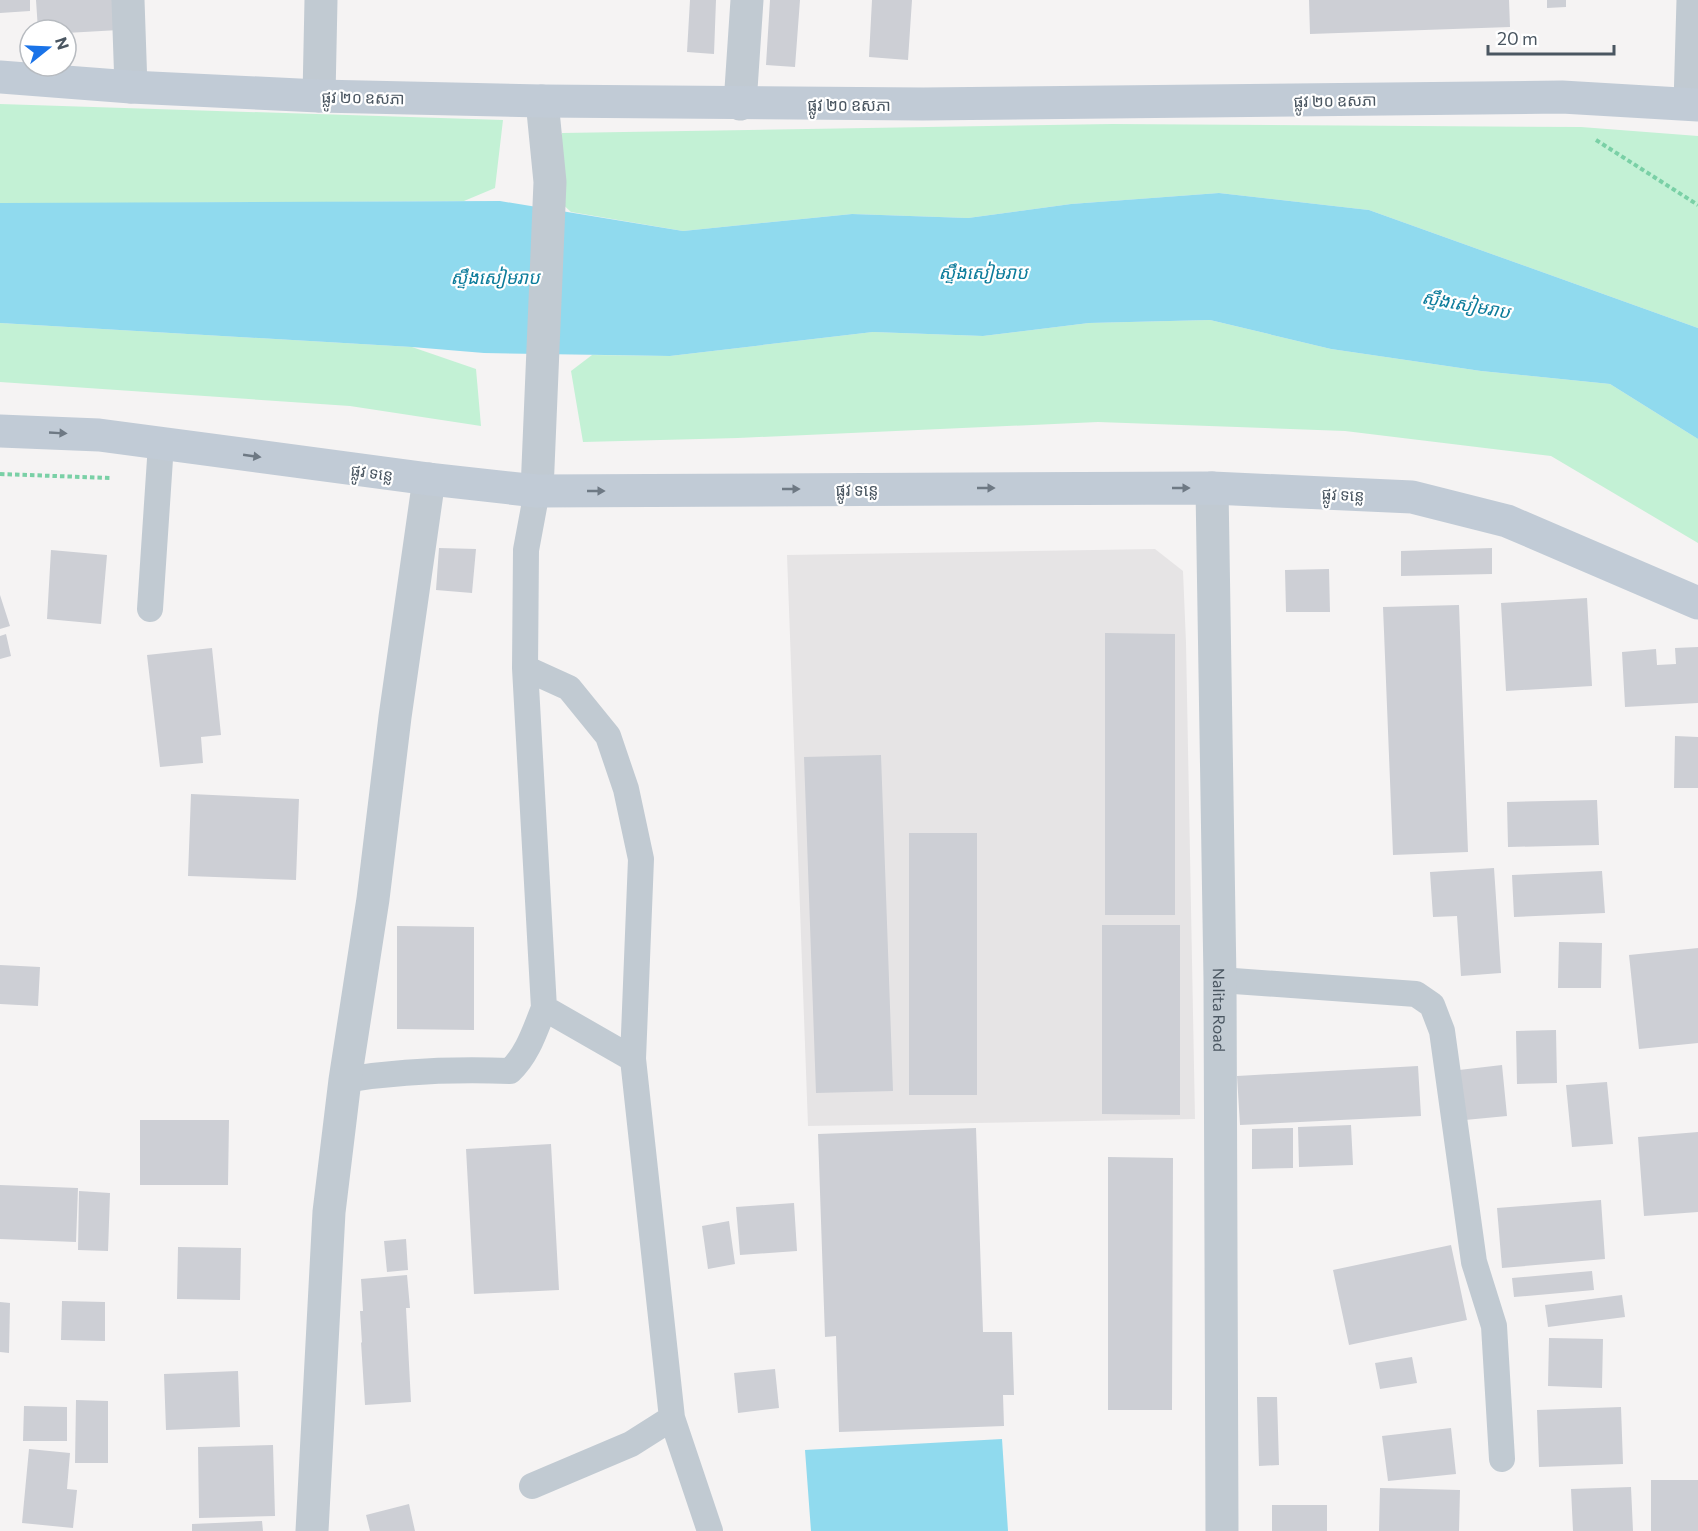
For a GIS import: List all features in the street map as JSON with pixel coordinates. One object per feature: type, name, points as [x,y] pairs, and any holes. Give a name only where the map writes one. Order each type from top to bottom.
[{"type":"street","points":[[128,0],[131,87]]},
{"type":"street","points":[[319,96],[321,0]]},
{"type":"street","points":[[740,104],[747,0]]},
{"type":"street","points":[[1693,0],[1694,105]]},
{"type":"street","name":"ផ្លូវ ២០ ឧសភា","points":[[0,77],[131,87],[319,96],[542,101],[923,105],[1562,97],[1694,105]]},
{"type":"street","points":[[537,491],[550,182],[542,101]]},
{"type":"street","name":"ផ្លូវ ទន្លេ","points":[[0,431],[99,435],[429,480],[537,491],[1212,488],[1412,497],[1507,521],[1698,603]]},
{"type":"street","points":[[312,1531],[328,1212],[345,1080],[373,899],[394,717],[429,480]]},
{"type":"street","name":"Nalita Road","points":[[1212,488],[1220,980],[1222,1531]]},
{"type":"lane","points":[[150,609],[161,444]]},
{"type":"lane","points":[[345,1080],[386,1074],[470,1070],[510,1071],[527,1048],[544,1008],[525,668],[526,550],[537,491]]},
{"type":"lane","points":[[525,668],[569,688],[608,736],[626,789],[641,859],[633,1059],[672,1418],[710,1531]]},
{"type":"lane","points":[[1220,980],[1416,994],[1432,1005],[1442,1031],[1474,1262],[1494,1326],[1502,1459]]},
{"type":"lane","points":[[544,1008],[633,1059]]},
{"type":"lane","points":[[532,1486],[632,1444],[672,1418]]},
{"type":"path","points":[[1590,136],[1698,205]]},
{"type":"shaded area","points":[[1155,549],[1183,571],[1195,1119],[808,1126],[787,555]]},
{"type":"green space","points":[[0,104],[503,120],[495,188],[464,201],[6,204],[0,203]]},
{"type":"green space","points":[[1112,124],[1581,127],[1698,136],[1698,328],[1369,210],[1219,193],[1071,204],[968,218],[852,214],[683,231],[571,212],[557,199],[562,133]]},
{"type":"green space","points":[[1210,320],[1331,349],[1481,371],[1610,384],[1698,439],[1698,543],[1551,456],[1345,431],[1098,422],[738,438],[583,442],[571,371],[592,355],[670,356],[873,332],[983,336],[1089,323]]},
{"type":"green space","points":[[0,323],[412,347],[476,369],[481,426],[350,406],[0,382]]},
{"type":"water","name":"ស្ទឹងសៀមរាប","points":[[1219,193],[1369,210],[1698,328],[1698,439],[1610,384],[1481,371],[1331,349],[1210,320],[1089,323],[983,336],[873,332],[670,356],[484,353],[0,323],[0,203],[500,201],[683,231],[852,214],[968,218],[1071,204]]},
{"type":"water","points":[[1002,1439],[1008,1531],[811,1531],[805,1450]]},
{"type":"building","points":[[0,0],[30,0],[30,11],[0,13]]},
{"type":"building","points":[[36,0],[118,0],[119,30],[78,32],[78,18],[37,18]]},
{"type":"building","points":[[690,0],[716,0],[714,54],[687,52]]},
{"type":"building","points":[[770,0],[800,0],[795,67],[766,65]]},
{"type":"building","points":[[872,0],[912,0],[908,60],[869,57]]},
{"type":"building","points":[[1309,0],[1509,0],[1510,27],[1310,34]]},
{"type":"building","points":[[1547,0],[1566,0],[1566,7],[1547,8]]},
{"type":"building","points":[[439,548],[476,549],[472,593],[436,590]]},
{"type":"building","points":[[1492,548],[1492,574],[1401,576],[1401,551]]},
{"type":"building","points":[[51,550],[107,555],[101,624],[47,619]]},
{"type":"building","points":[[1329,569],[1330,612],[1286,612],[1285,570]]},
{"type":"building","points":[[0,595],[10,626],[0,629]]},
{"type":"building","points":[[1587,598],[1592,686],[1506,691],[1501,603]]},
{"type":"building","points":[[1459,605],[1468,852],[1393,855],[1383,607]]},
{"type":"building","points":[[1105,633],[1175,634],[1175,915],[1105,915]]},
{"type":"building","points":[[6,634],[11,656],[0,659],[0,636]]},
{"type":"building","points":[[1698,647],[1698,703],[1625,707],[1622,652],[1656,649],[1657,665],[1676,664],[1675,648]]},
{"type":"building","points":[[212,648],[221,735],[201,737],[203,763],[160,767],[147,655]]},
{"type":"building","points":[[1675,736],[1698,737],[1698,788],[1674,788]]},
{"type":"building","points":[[881,755],[893,1091],[816,1093],[804,757]]},
{"type":"building","points":[[191,794],[299,799],[296,880],[188,876]]},
{"type":"building","points":[[1597,800],[1599,845],[1508,847],[1507,802]]},
{"type":"building","points":[[909,833],[977,833],[977,1095],[909,1095]]},
{"type":"building","points":[[1494,868],[1501,973],[1461,976],[1457,916],[1433,917],[1430,872]]},
{"type":"building","points":[[1602,871],[1605,913],[1514,917],[1512,875]]},
{"type":"building","points":[[1102,925],[1180,925],[1180,1115],[1102,1114]]},
{"type":"building","points":[[397,926],[474,927],[474,1030],[397,1029]]},
{"type":"building","points":[[1559,942],[1602,943],[1601,988],[1558,988]]},
{"type":"building","points":[[1698,948],[1698,1043],[1639,1049],[1629,955]]},
{"type":"building","points":[[0,965],[40,967],[38,1006],[0,1004]]},
{"type":"building","points":[[1556,1030],[1557,1083],[1517,1084],[1516,1031]]},
{"type":"building","points":[[1502,1065],[1507,1116],[1465,1120],[1459,1070]]},
{"type":"building","points":[[1418,1066],[1421,1116],[1240,1125],[1237,1076]]},
{"type":"building","points":[[1607,1082],[1613,1144],[1572,1147],[1566,1085]]},
{"type":"building","points":[[140,1120],[229,1120],[228,1185],[140,1185]]},
{"type":"building","points":[[1351,1125],[1353,1165],[1299,1167],[1298,1127]]},
{"type":"building","points":[[976,1128],[983,1332],[1012,1332],[1014,1395],[1003,1395],[1004,1426],[839,1432],[836,1336],[825,1337],[818,1134]]},
{"type":"building","points":[[1293,1128],[1293,1168],[1252,1169],[1252,1129]]},
{"type":"building","points":[[1698,1132],[1698,1212],[1644,1216],[1638,1137]]},
{"type":"building","points":[[551,1144],[559,1290],[474,1294],[466,1149]]},
{"type":"building","points":[[1108,1157],[1173,1158],[1172,1410],[1108,1410]]},
{"type":"building","points":[[0,1185],[78,1188],[76,1242],[0,1239]]},
{"type":"building","points":[[79,1191],[110,1193],[108,1251],[78,1250]]},
{"type":"building","points":[[1601,1200],[1605,1259],[1502,1268],[1497,1208]]},
{"type":"building","points":[[794,1203],[797,1251],[740,1255],[736,1207]]},
{"type":"building","points":[[729,1221],[735,1264],[708,1269],[702,1226]]},
{"type":"building","points":[[406,1239],[408,1270],[387,1272],[384,1241]]},
{"type":"building","points":[[1451,1245],[1467,1320],[1349,1345],[1333,1270]]},
{"type":"building","points":[[178,1247],[241,1248],[240,1300],[177,1299]]},
{"type":"building","points":[[1592,1271],[1594,1290],[1514,1297],[1512,1278]]},
{"type":"building","points":[[407,1275],[410,1308],[406,1308],[411,1402],[365,1405],[360,1311],[363,1311],[361,1279]]},
{"type":"building","points":[[1622,1295],[1625,1317],[1548,1327],[1545,1305]]},
{"type":"building","points":[[62,1301],[105,1302],[105,1341],[61,1340]]},
{"type":"building","points":[[0,1302],[10,1303],[9,1353],[0,1352]]},
{"type":"building","points":[[1549,1338],[1603,1339],[1602,1388],[1548,1386]]},
{"type":"building","points":[[1412,1357],[1417,1383],[1380,1389],[1375,1363]]},
{"type":"building","points":[[775,1369],[779,1408],[738,1413],[734,1373]]},
{"type":"building","points":[[238,1371],[240,1427],[166,1430],[164,1374]]},
{"type":"building","points":[[1257,1397],[1277,1397],[1279,1465],[1259,1466]]},
{"type":"building","points":[[76,1400],[108,1401],[108,1463],[75,1463]]},
{"type":"building","points":[[24,1406],[67,1407],[67,1441],[23,1441]]},
{"type":"building","points":[[1621,1407],[1623,1464],[1539,1467],[1537,1410]]},
{"type":"building","points":[[1451,1428],[1456,1474],[1388,1481],[1382,1436]]},
{"type":"building","points":[[273,1445],[275,1516],[199,1518],[198,1447]]},
{"type":"building","points":[[29,1449],[70,1453],[67,1489],[77,1490],[73,1528],[22,1523]]},
{"type":"building","points":[[1651,1480],[1698,1480],[1698,1531],[1651,1531]]},
{"type":"building","points":[[1631,1487],[1633,1531],[1573,1531],[1571,1489]]},
{"type":"building","points":[[1380,1488],[1460,1490],[1459,1531],[1379,1531]]},
{"type":"building","points":[[409,1504],[415,1531],[370,1531],[366,1515]]},
{"type":"building","points":[[1272,1505],[1327,1505],[1327,1531],[1272,1531]]},
{"type":"building","points":[[262,1521],[263,1531],[192,1531],[192,1524]]}]
